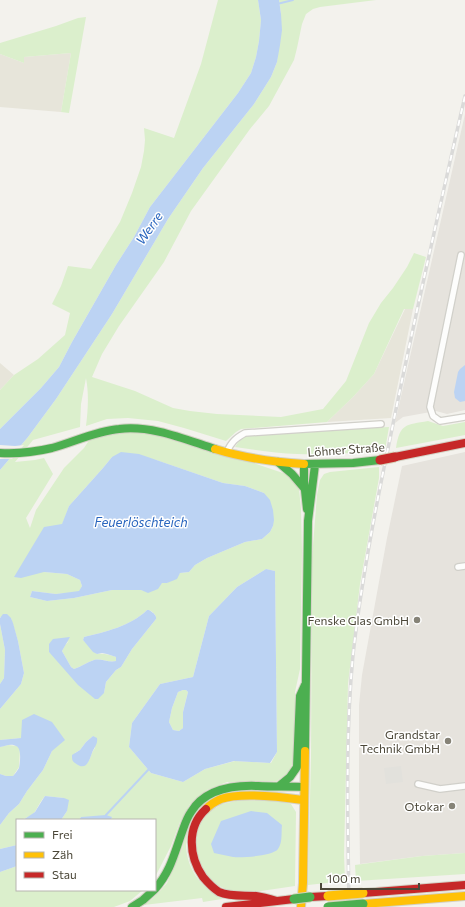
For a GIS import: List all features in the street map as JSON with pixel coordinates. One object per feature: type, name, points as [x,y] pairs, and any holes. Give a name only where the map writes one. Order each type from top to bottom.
[{"type":"main road","name":"Löhner Straße","points":[[0,453],[37,451],[110,430],[130,428],[150,429],[250,458],[315,465],[380,460],[465,443]]},
{"type":"main road","points":[[277,462],[289,470],[304,488]]},
{"type":"main road","points":[[304,464],[303,474],[308,521]]},
{"type":"main road","points":[[301,907],[308,521],[315,465]]},
{"type":"main road","points":[[279,786],[290,777],[297,767],[300,696],[305,685]]},
{"type":"main road","points":[[156,889],[168,873],[184,827],[192,810],[201,800],[216,791],[244,785],[304,787]]},
{"type":"main road","points":[[277,901],[257,896],[233,896],[219,891],[207,882],[196,867],[192,849],[192,832],[198,817],[209,806],[222,799],[234,796],[273,796],[304,800]]},
{"type":"main road","points":[[226,907],[294,899],[465,885]]},
{"type":"main road","points":[[132,907],[154,891]]},
{"type":"main road","points":[[328,907],[465,896]]},
{"type":"street","points":[[461,255],[430,407],[433,416],[440,420],[465,417]]},
{"type":"street","name":"Löhner Straße","points":[[228,452],[230,446],[236,438],[245,433],[381,424]]},
{"type":"street","points":[[458,567],[465,566]]},
{"type":"street","points":[[418,784],[440,789],[465,786]]},
{"type":"shaded area","points":[[71,53],[61,112],[0,107],[0,54],[24,63],[24,57]]},
{"type":"shaded area","points":[[465,114],[465,410],[447,414],[436,411],[403,417],[395,423]]},
{"type":"shaded area","points":[[405,309],[413,309],[391,418],[327,422],[374,374]]},
{"type":"shaded area","points":[[0,363],[14,375],[0,390]]},
{"type":"shaded area","points":[[465,452],[465,853],[422,856],[360,864],[359,705],[362,675],[402,466]]},
{"type":"shaded area","points":[[401,766],[403,782],[386,784],[384,768]]},
{"type":"green space","points":[[218,0],[258,0],[261,20],[259,41],[251,73],[238,93],[150,207],[59,367],[41,388],[0,429],[0,390],[14,375],[38,359],[65,335],[70,313],[52,304],[61,286],[68,266],[91,269],[120,222],[141,167],[145,140],[144,128],[174,138],[201,64]]},
{"type":"green space","points":[[279,0],[376,0],[320,7],[313,9],[306,14],[302,24],[294,60],[269,106],[250,129],[191,211],[164,262],[119,326],[102,354],[92,377],[135,391],[173,408],[190,411],[217,414],[281,417],[323,409],[346,381],[369,323],[381,303],[407,267],[414,253],[426,257],[413,309],[404,309],[374,374],[327,422],[241,429],[226,441],[158,421],[128,418],[107,419],[86,426],[88,390],[86,378],[81,404],[80,427],[33,440],[15,462],[44,458],[53,474],[26,518],[30,528],[36,510],[64,468],[84,448],[90,439],[115,433],[139,432],[159,436],[227,457],[244,460],[286,474],[299,489],[302,551],[300,669],[295,692],[294,760],[289,772],[277,781],[227,782],[207,790],[190,804],[180,822],[171,846],[156,875],[156,819],[81,817],[80,819],[62,819],[67,811],[64,798],[45,796],[33,814],[25,818],[16,819],[16,845],[0,849],[0,825],[9,813],[19,804],[43,770],[52,751],[21,738],[0,740],[0,709],[21,684],[24,673],[18,641],[11,618],[0,617],[0,470],[28,437],[56,399],[112,314],[168,219],[203,168],[254,104],[271,77],[277,62],[281,14]],"holes":[[[112,457],[156,460],[223,483],[245,486],[264,493],[273,526],[270,532],[262,539],[245,542],[207,558],[195,565],[189,572],[180,573],[167,583],[162,583],[148,592],[141,590],[112,590],[74,598],[47,601],[30,597],[32,591],[56,594],[79,592],[82,586],[80,580],[67,574],[44,572],[69,506]],[[266,569],[275,571],[277,752],[271,763],[235,761],[205,769],[183,782],[151,773],[129,747],[132,723],[160,684],[193,677],[209,616],[237,587]],[[147,610],[154,613],[156,619],[132,649],[121,667],[116,670],[106,682],[104,693],[49,652],[69,641],[62,651],[71,667],[74,669],[94,660],[116,661],[116,657],[105,654],[97,654],[83,640],[84,637],[117,628],[141,616]],[[93,736],[95,748],[87,763],[75,753],[80,750]]]},
{"type":"green space","points":[[86,17],[69,113],[61,112],[71,53],[24,57],[24,63],[0,54],[0,43],[78,18]]},
{"type":"green space","points":[[428,421],[443,426],[465,422],[465,435],[396,448],[400,434],[405,427],[414,423]]},
{"type":"green space","points":[[389,427],[385,450],[381,451],[297,454],[235,447],[241,438],[252,435],[278,432]]},
{"type":"green space","points":[[379,467],[379,478],[360,584],[348,684],[344,855],[345,881],[308,885],[311,757],[312,558],[317,495],[320,480],[324,474],[330,472]]},
{"type":"green space","points":[[0,624],[5,650],[4,678],[0,684]]},
{"type":"green space","points":[[183,690],[188,692],[183,712],[183,728],[179,731],[173,730],[169,722],[172,708],[178,692]]},
{"type":"green space","points":[[8,745],[17,746],[20,749],[19,767],[13,776],[0,774],[0,747]]},
{"type":"green space","points":[[240,800],[279,801],[291,804],[296,812],[295,886],[248,893],[229,891],[212,882],[198,865],[194,844],[198,826],[208,813],[222,804]]},
{"type":"green space","points":[[189,825],[186,844],[192,868],[201,882],[213,893],[221,896],[222,899],[203,902],[202,898],[144,905],[167,883],[182,848]]},
{"type":"green space","points":[[465,853],[465,874],[356,881],[355,865],[422,856]]},
{"type":"green space","points":[[16,866],[16,891],[142,891],[130,901],[114,907],[0,907],[0,872]]},
{"type":"water","name":"Werre","points":[[258,0],[279,0],[282,30],[277,62],[271,77],[254,104],[203,168],[168,219],[112,314],[56,399],[28,437],[0,470],[0,429],[41,388],[59,367],[150,207],[238,93],[251,73],[259,41],[261,20]]},
{"type":"water","points":[[465,365],[465,401],[460,402],[455,398],[454,392],[458,372]]},
{"type":"water","name":"Feuerlöschteich","points":[[121,452],[139,454],[223,483],[245,486],[264,493],[270,500],[273,510],[274,520],[270,532],[262,539],[245,542],[207,558],[195,565],[189,572],[180,573],[177,579],[167,583],[162,583],[158,589],[148,593],[141,590],[112,590],[74,598],[47,601],[30,597],[32,591],[56,594],[79,591],[82,586],[80,580],[67,574],[44,572],[21,578],[14,577],[44,527],[62,524],[69,506],[112,457]]},
{"type":"water","points":[[266,569],[275,571],[277,752],[270,763],[234,761],[205,769],[183,782],[151,773],[129,747],[132,723],[160,684],[193,677],[209,616],[237,587]],"holes":[[[186,690],[188,692],[183,712],[183,728],[179,731],[173,730],[169,722],[172,708],[178,692]]]},
{"type":"water","points":[[147,610],[156,616],[156,619],[132,649],[121,667],[116,670],[106,682],[104,693],[98,699],[95,699],[78,685],[49,652],[49,644],[53,639],[70,637],[62,651],[71,667],[74,669],[94,660],[116,661],[116,657],[93,652],[83,640],[84,637],[126,624],[141,616]]},
{"type":"water","points":[[3,614],[7,614],[13,623],[24,673],[21,684],[0,709],[0,684],[4,678],[5,650],[0,624],[0,618]]},
{"type":"water","points":[[34,714],[52,722],[65,740],[52,751],[43,770],[19,804],[9,813],[0,825],[0,774],[13,776],[19,768],[20,756],[18,747],[8,745],[0,747],[0,740],[21,738],[22,720]]},
{"type":"water","points":[[93,736],[97,738],[97,742],[90,759],[84,766],[74,762],[72,755],[80,750]]},
{"type":"water","points":[[45,796],[69,800],[67,811],[62,819],[24,819],[35,812]]},
{"type":"water","points":[[251,811],[267,813],[282,825],[280,846],[278,849],[264,855],[250,857],[233,857],[214,853],[211,844],[221,821]]},
{"type":"water","points":[[106,815],[112,817],[111,819],[80,819],[81,817]]},
{"type":"water","points":[[16,845],[16,866],[0,872],[0,849]]},
{"type":"pier","points":[[0,445],[24,445],[12,459],[0,459]]},
{"type":"waterway","points":[[277,4],[293,0]]},
{"type":"waterway","points":[[106,815],[148,770]]},
{"type":"railway","points":[[349,907],[348,781],[350,686],[360,600],[374,519],[399,396],[426,267],[465,96]]},
{"type":"traffic: fast","points":[[0,453],[33,452],[60,446],[110,430],[131,428],[156,431],[180,437],[215,449]]},
{"type":"traffic: fast","points":[[307,509],[304,464],[353,463],[380,460]]},
{"type":"traffic: fast","points":[[278,462],[292,474],[304,488]]},
{"type":"traffic: fast","points":[[305,751],[308,521],[315,465]]},
{"type":"traffic: fast","points":[[279,786],[290,777],[297,767],[300,696],[305,685]]},
{"type":"traffic: fast","points":[[156,888],[171,863],[188,817],[197,804],[204,798],[220,790],[239,786],[304,787]]},
{"type":"traffic: fast","points":[[132,907],[153,891]]},
{"type":"traffic: fast","points":[[294,899],[310,897]]},
{"type":"traffic: fast","points":[[328,907],[363,904]]},
{"type":"traffic: slow","points":[[215,449],[259,459],[304,464]]},
{"type":"traffic: slow","points":[[301,907],[303,883],[305,751]]},
{"type":"traffic: slow","points":[[206,809],[221,799],[239,796],[250,795],[303,800]]},
{"type":"traffic: slow","points":[[328,896],[363,893]]},
{"type":"traffic: slow","points":[[363,904],[465,896]]},
{"type":"traffic: jam","points":[[395,457],[465,443]]},
{"type":"traffic: jam","points":[[380,460],[395,457]]},
{"type":"traffic: jam","points":[[206,809],[195,824],[192,842],[195,860],[203,877],[215,889],[224,894],[264,897],[277,901]]},
{"type":"traffic: jam","points":[[363,893],[465,885]]},
{"type":"traffic: jam","points":[[310,897],[328,896]]},
{"type":"traffic: jam","points":[[226,907],[294,899]]},
{"type":"place","name":"Fenske Glas GmbH","points":[[417,620]]},
{"type":"place","name":"Grandstar Technik GmbH","points":[[448,741]]},
{"type":"place","name":"Otokar","points":[[452,806]]}]
